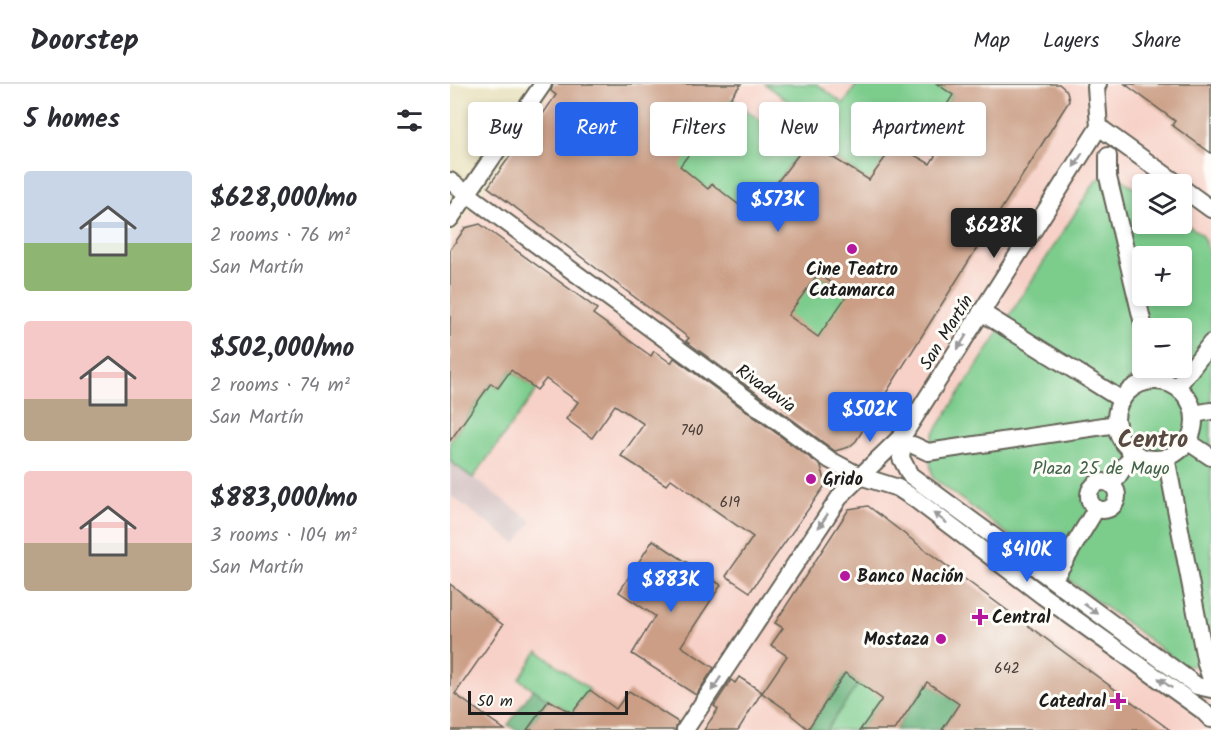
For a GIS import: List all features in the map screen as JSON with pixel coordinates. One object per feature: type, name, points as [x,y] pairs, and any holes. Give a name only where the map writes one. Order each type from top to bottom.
[{"type":"street","points":[[450,219],[543,84]]},
{"type":"street","points":[[1095,85],[1099,127],[1164,174]]},
{"type":"street","name":"San Martín","points":[[685,730],[841,495],[860,476],[908,440],[981,312],[1099,127]]},
{"type":"street","points":[[1108,156],[1108,177],[1142,318]]},
{"type":"street","name":"Rivadavia","points":[[450,181],[830,460],[860,476],[898,488],[915,499],[1043,596],[1202,710],[1211,719]]},
{"type":"street","points":[[1192,195],[1211,209]]},
{"type":"street","points":[[981,312],[1122,400]]},
{"type":"street","points":[[1177,387],[1211,343]]},
{"type":"street","points":[[1149,378],[1136,386],[1122,400],[1117,412],[1117,424],[1125,445],[1144,457],[1166,457],[1182,448],[1192,432],[1194,414],[1185,394],[1162,378]]},
{"type":"street","points":[[1194,414],[1211,411]]},
{"type":"street","points":[[1117,424],[928,452],[908,440],[901,458],[910,475],[1197,686],[1211,689]]},
{"type":"street","points":[[1187,441],[1211,457]]},
{"type":"street","points":[[1058,572],[1096,509],[1089,501],[1091,488],[1094,484],[1103,481],[1112,485],[1134,452]]},
{"type":"street","points":[[1166,457],[1206,664],[1211,679]]},
{"type":"shaded area","points":[[556,84],[1211,84],[1211,730],[450,730],[450,240],[507,156],[543,156],[543,103]]},
{"type":"shaded area","points":[[450,461],[532,521],[516,544],[450,495]]},
{"type":"green space","points":[[765,84],[817,84],[844,104],[857,84],[937,84],[953,95],[949,102],[851,102],[851,156],[886,156],[870,181],[831,156],[839,156],[839,102],[789,102]]},
{"type":"green space","points":[[747,110],[759,119],[759,156],[796,156],[752,215],[712,185],[708,189],[679,172],[681,156],[747,156]]},
{"type":"green space","name":"Plaza 25 de Mayo","points":[[1119,177],[1132,186],[1132,234],[1192,234],[1192,228],[1202,235],[1211,258],[1211,662],[1185,667],[933,478],[928,452],[934,433],[1097,179]]},
{"type":"green space","points":[[745,224],[851,297],[818,337],[809,331],[795,353]]},
{"type":"green space","points":[[511,370],[537,390],[473,478],[450,461],[450,441],[491,383],[498,388]]},
{"type":"green space","points":[[538,651],[590,690],[572,713],[519,679]]},
{"type":"green space","points":[[845,673],[859,683],[826,730],[808,729]]},
{"type":"green space","points":[[927,682],[959,704],[942,730],[895,730]]},
{"type":"green space","points":[[859,683],[885,695],[860,730],[826,730]]},
{"type":"green space","points":[[533,689],[549,700],[527,730],[516,730],[508,725]]},
{"type":"building","points":[[553,84],[741,84],[728,102],[650,102],[650,156],[687,156],[680,166],[708,189],[712,184],[752,215],[797,156],[830,156],[869,180],[886,156],[916,156],[930,164],[935,156],[986,156],[986,102],[949,102],[953,95],[937,84],[1059,84],[1067,91],[1069,101],[856,441],[849,447],[835,451],[686,341],[689,338],[488,187],[510,156],[543,156],[543,114],[556,95],[551,91]],"holes":[[[818,274],[848,294],[818,337],[788,315]]]},
{"type":"building","points":[[1125,84],[1211,84],[1211,153],[1172,125],[1175,121]]},
{"type":"building","points":[[480,224],[597,309],[593,314],[651,356],[654,351],[671,363],[674,358],[821,466],[826,484],[750,592],[726,576],[753,537],[671,479],[666,485],[621,456],[644,424],[615,405],[592,438],[566,419],[578,402],[546,379],[537,390],[511,370],[498,388],[491,383],[450,441],[450,250],[465,228]]},
{"type":"building","points":[[868,506],[1170,730],[942,730],[959,704],[927,682],[895,730],[860,730],[882,699],[845,673],[808,729],[791,713],[762,693],[787,656],[771,645],[783,628],[775,623],[849,509]]},
{"type":"building","points":[[653,540],[721,585],[681,646],[714,668],[696,695],[632,654],[655,616],[619,592]]},
{"type":"building","points":[[450,584],[503,625],[455,694],[505,730],[450,730]]},
{"type":"building","points":[[739,677],[762,692],[738,730],[704,730],[718,709],[714,706],[731,680],[735,683]]},
{"type":"building","points":[[590,690],[616,709],[629,691],[678,722],[675,730],[527,730],[549,700],[572,713]]},
{"type":"place","name":"Cine Teatro Catamarca","points":[[852,249]]},
{"type":"place","name":"Grido","points":[[811,479]]},
{"type":"place","name":"Banco Nación","points":[[845,576]]},
{"type":"place","name":"Central","points":[[980,617]]},
{"type":"place","name":"Mostaza","points":[[941,639]]},
{"type":"place","name":"Catedral","points":[[1118,701]]},
{"type":"district","name":"Centro","points":[[1153,439]]}]
